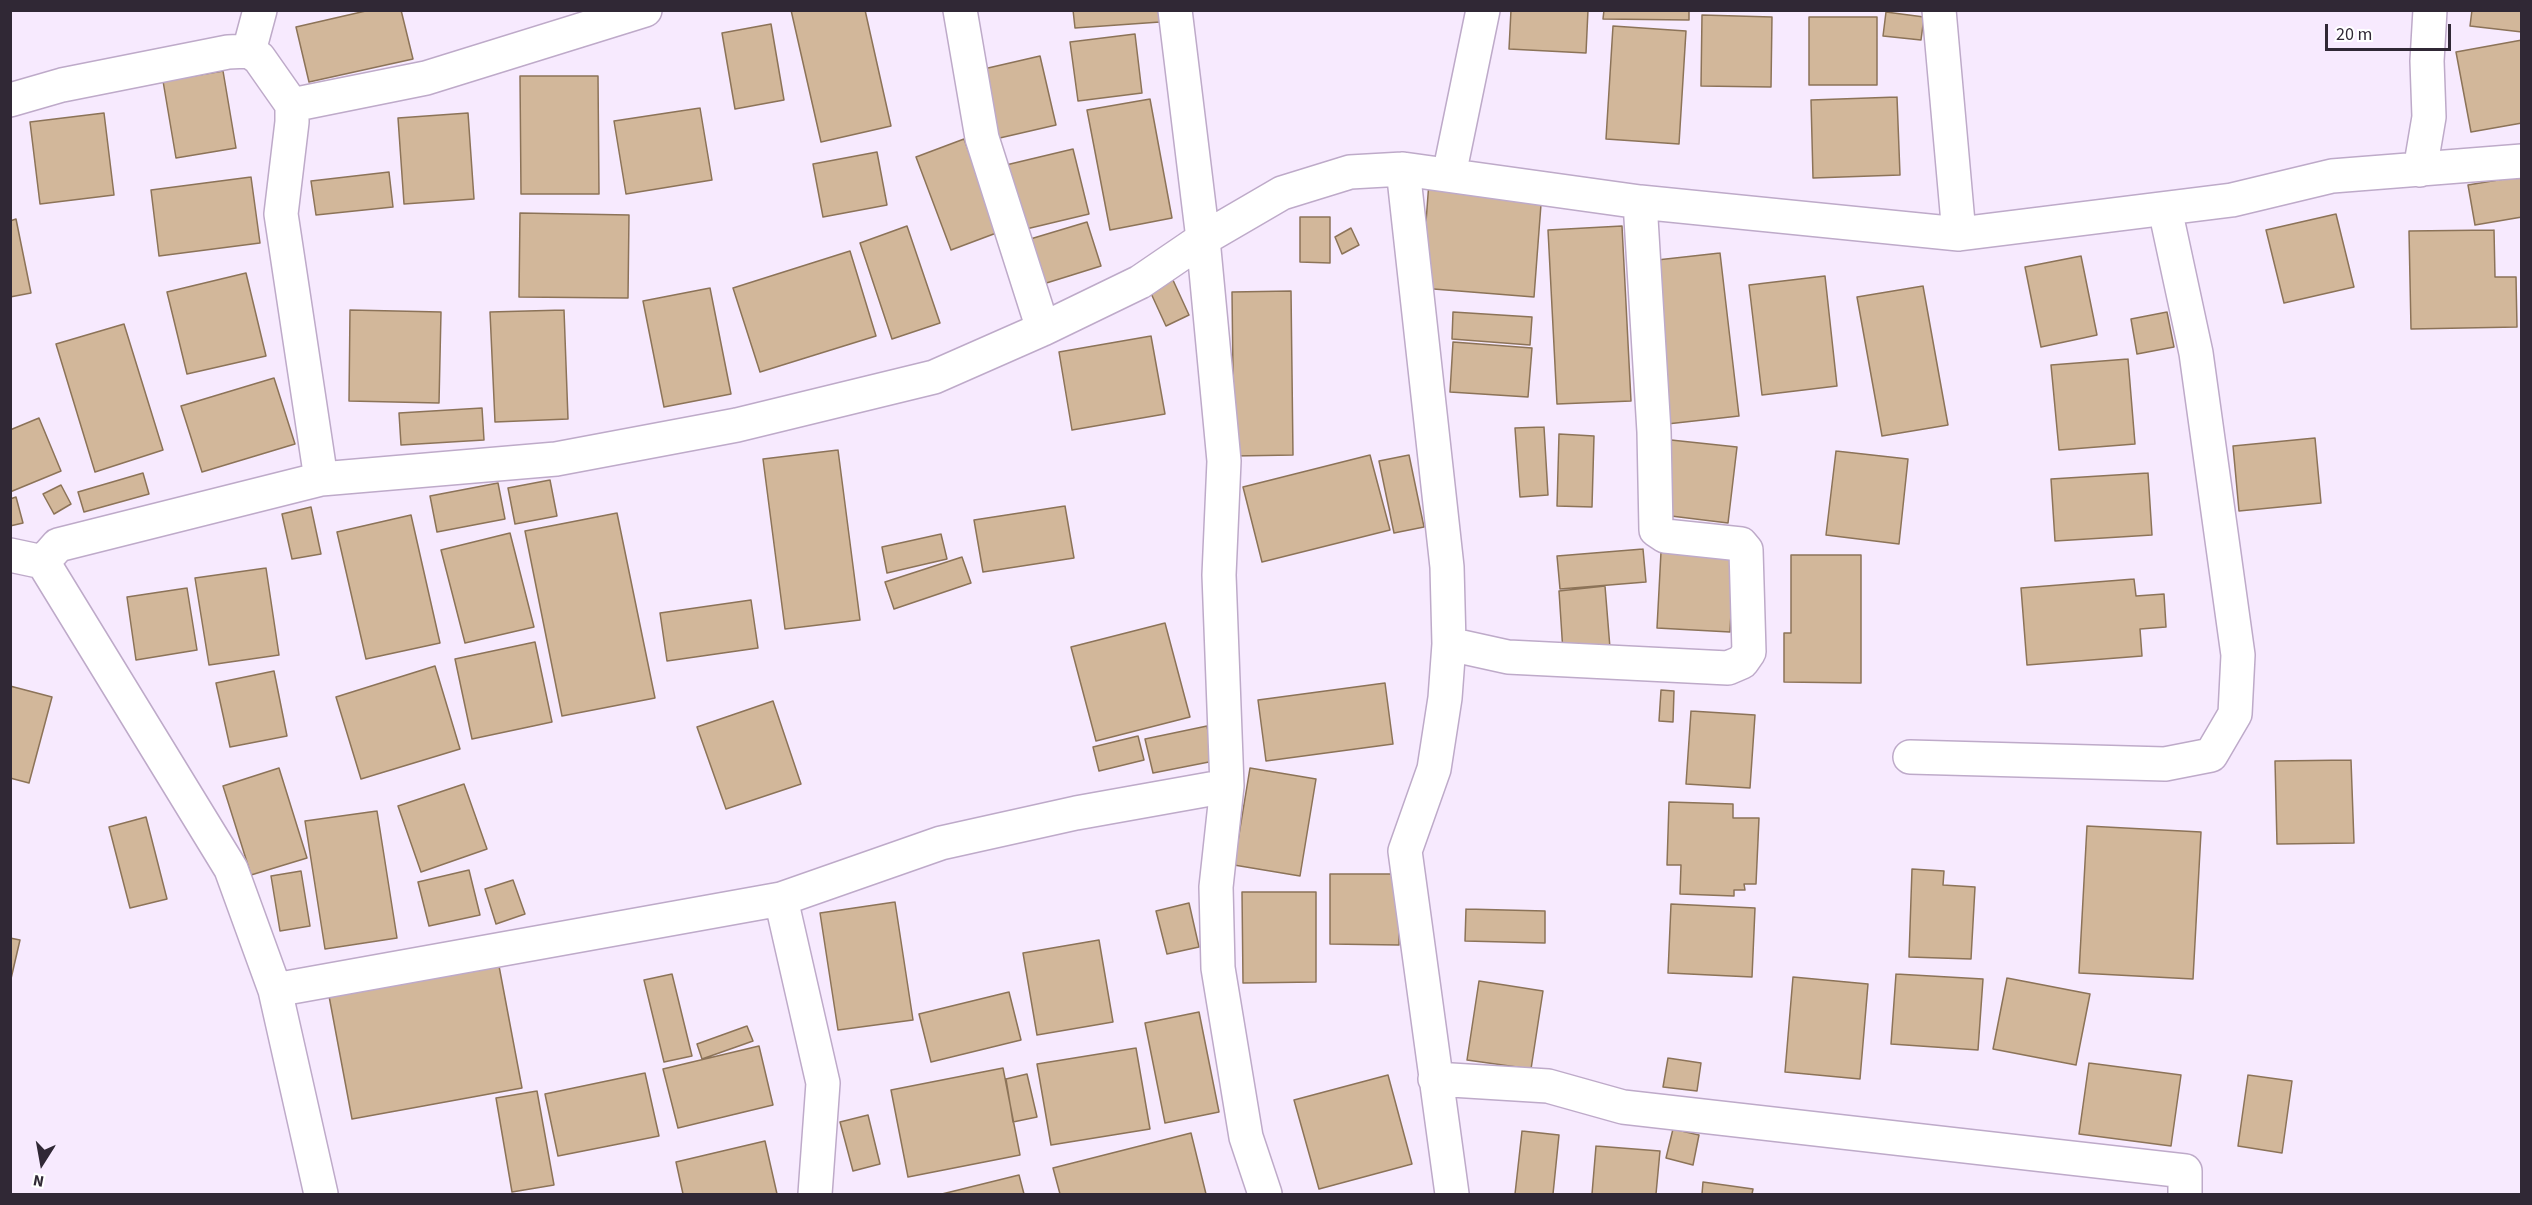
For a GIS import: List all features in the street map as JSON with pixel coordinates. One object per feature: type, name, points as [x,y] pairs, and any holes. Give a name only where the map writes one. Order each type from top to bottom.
[{"type":"street","points":[[249,51],[260,10]]},
{"type":"street","points":[[292,105],[426,78],[645,10]]},
{"type":"street","points":[[960,10],[982,138],[1043,329]]},
{"type":"street","points":[[1175,10],[1203,239],[1224,461],[1219,575],[1227,786],[1216,887],[1218,968],[1246,1137],[1265,1194]]},
{"type":"street","points":[[1449,175],[1483,10]]},
{"type":"street","points":[[1939,10],[1959,234]]},
{"type":"street","points":[[2420,170],[2429,117],[2427,61],[2430,10]]},
{"type":"street","points":[[10,100],[62,86],[228,52],[249,51],[260,58],[292,105],[281,214],[321,479]]},
{"type":"street","points":[[10,79],[27,84],[62,86]]},
{"type":"street","points":[[43,562],[58,545],[321,479],[556,459],[737,425],[934,376],[1043,329],[1140,282],[1203,239],[1282,193],[1350,172],[1403,169],[1640,202],[1959,234],[2232,200],[2332,176],[2522,161]]},
{"type":"street","points":[[1403,169],[1446,556],[1449,644],[1445,698],[1434,770],[1405,851],[1452,1194]]},
{"type":"street","points":[[1449,644],[1508,657],[1728,668],[1742,662],[1749,652],[1746,550],[1741,544],[1665,536],[1656,530],[1654,432],[1640,202]]},
{"type":"street","points":[[1910,757],[2165,764],[2211,755],[2235,714],[2238,656],[2235,632],[2196,353],[2165,208]]},
{"type":"street","points":[[10,555],[43,562],[231,869],[274,990],[321,1194]]},
{"type":"street","points":[[274,990],[781,899],[941,843],[1076,813],[1227,786]]},
{"type":"street","points":[[781,899],[823,1083],[815,1194]]},
{"type":"street","points":[[1435,1079],[1548,1086],[1623,1107],[2185,1171],[2185,1194]]},
{"type":"building","points":[[370,10],[401,10],[413,59],[309,82],[296,27]]},
{"type":"building","points":[[791,10],[865,10],[891,126],[821,142]]},
{"type":"building","points":[[1073,10],[1158,10],[1160,22],[1075,28]]},
{"type":"building","points":[[1511,10],[1588,10],[1586,53],[1509,49]]},
{"type":"building","points":[[1604,10],[1689,10],[1689,20],[1603,19]]},
{"type":"building","points":[[2472,10],[2522,10],[2522,32],[2470,26]]},
{"type":"building","points":[[1886,12],[1924,17],[1921,40],[1883,36]]},
{"type":"building","points":[[1702,15],[1772,17],[1771,87],[1701,86]]},
{"type":"building","points":[[1809,17],[1877,17],[1877,85],[1809,85]]},
{"type":"building","points":[[771,24],[784,100],[735,109],[722,33]]},
{"type":"building","points":[[1613,26],[1686,31],[1679,144],[1606,139]]},
{"type":"building","points":[[1135,34],[1142,93],[1078,101],[1070,42]]},
{"type":"building","points":[[2522,40],[2522,123],[2471,132],[2456,52]]},
{"type":"building","points":[[1040,56],[1056,125],[991,140],[975,71]]},
{"type":"building","points":[[223,71],[236,148],[176,158],[163,81]]},
{"type":"building","points":[[520,76],[598,76],[599,194],[521,194]]},
{"type":"building","points":[[1897,97],[1900,175],[1813,178],[1811,100]]},
{"type":"building","points":[[1150,99],[1172,218],[1110,230],[1087,110]]},
{"type":"building","points":[[700,108],[712,180],[626,194],[614,121]]},
{"type":"building","points":[[104,113],[114,195],[40,204],[30,122]]},
{"type":"building","points":[[468,113],[474,199],[404,204],[398,118]]},
{"type":"building","points":[[964,139],[999,232],[951,250],[916,157]]},
{"type":"building","points":[[1073,149],[1089,214],[1022,230],[1006,165]]},
{"type":"building","points":[[877,152],[887,205],[823,217],[813,164]]},
{"type":"building","points":[[389,172],[393,207],[316,215],[311,181]]},
{"type":"building","points":[[2522,176],[2522,217],[2475,225],[2468,185]]},
{"type":"building","points":[[251,177],[260,243],[159,256],[151,190]]},
{"type":"building","points":[[1429,182],[1542,191],[1534,297],[1421,288]]},
{"type":"building","points":[[520,213],[629,215],[628,298],[519,297]]},
{"type":"building","points":[[2336,214],[2354,287],[2284,303],[2266,230]]},
{"type":"building","points":[[1300,217],[1330,217],[1330,263],[1300,262]]},
{"type":"building","points":[[16,219],[31,293],[10,297],[10,221]]},
{"type":"building","points":[[1087,222],[1101,266],[1040,285],[1027,240]]},
{"type":"building","points":[[907,226],[940,323],[892,339],[860,243]]},
{"type":"building","points":[[1622,226],[1631,401],[1557,404],[1548,230]]},
{"type":"building","points":[[1351,228],[1359,245],[1342,254],[1335,237]]},
{"type":"building","points":[[2494,230],[2495,277],[2516,277],[2517,327],[2411,329],[2409,231]]},
{"type":"building","points":[[850,251],[876,336],[760,372],[733,288]]},
{"type":"building","points":[[1720,253],[1739,416],[1667,424],[1648,261]]},
{"type":"building","points":[[2081,256],[2097,335],[2041,347],[2025,267]]},
{"type":"building","points":[[246,273],[266,356],[187,374],[167,292]]},
{"type":"building","points":[[1825,276],[1837,386],[1762,395],[1749,285]]},
{"type":"building","points":[[1172,278],[1189,315],[1166,326],[1149,289]]},
{"type":"building","points":[[1923,286],[1948,425],[1882,436],[1857,297]]},
{"type":"building","points":[[710,288],[731,394],[664,407],[643,301]]},
{"type":"building","points":[[1291,291],[1293,455],[1234,456],[1232,292]]},
{"type":"building","points":[[350,310],[441,312],[439,403],[349,401]]},
{"type":"building","points":[[564,310],[568,419],[495,422],[490,312]]},
{"type":"building","points":[[1453,312],[1532,317],[1530,345],[1452,339]]},
{"type":"building","points":[[2167,312],[2174,347],[2137,354],[2131,319]]},
{"type":"building","points":[[124,324],[163,450],[95,472],[56,344]]},
{"type":"building","points":[[1151,336],[1165,414],[1072,430],[1059,352]]},
{"type":"building","points":[[1453,342],[1532,348],[1528,397],[1450,392]]},
{"type":"building","points":[[2128,359],[2135,444],[2059,450],[2051,365]]},
{"type":"building","points":[[274,378],[295,444],[202,472],[181,406]]},
{"type":"building","points":[[482,408],[484,440],[401,445],[399,413]]},
{"type":"building","points":[[39,418],[61,471],[10,492],[10,430]]},
{"type":"building","points":[[1544,427],[1548,495],[1520,497],[1515,428]]},
{"type":"building","points":[[1559,434],[1594,436],[1592,507],[1557,506]]},
{"type":"building","points":[[2315,438],[2321,503],[2239,511],[2233,446]]},
{"type":"building","points":[[1671,440],[1737,447],[1728,523],[1663,515]]},
{"type":"building","points":[[838,450],[860,620],[785,629],[763,459]]},
{"type":"building","points":[[1836,451],[1908,459],[1899,544],[1826,535]]},
{"type":"building","points":[[1370,455],[1390,530],[1262,562],[1243,487]]},
{"type":"building","points":[[1409,455],[1424,527],[1394,533],[1379,461]]},
{"type":"building","points":[[143,473],[149,494],[84,512],[78,492]]},
{"type":"building","points":[[2148,473],[2152,535],[2055,541],[2051,479]]},
{"type":"building","points":[[550,480],[557,516],[515,524],[508,488]]},
{"type":"building","points":[[498,483],[505,519],[437,532],[430,496]]},
{"type":"building","points":[[61,485],[71,504],[54,514],[43,494]]},
{"type":"building","points":[[16,497],[23,523],[10,526],[10,499]]},
{"type":"building","points":[[1065,506],[1074,558],[983,572],[974,520]]},
{"type":"building","points":[[311,507],[321,554],[292,559],[282,514]]},
{"type":"building","points":[[617,513],[655,698],[562,716],[525,531]]},
{"type":"building","points":[[411,515],[440,643],[366,659],[337,532]]},
{"type":"building","points":[[510,533],[534,627],[465,643],[441,550]]},
{"type":"building","points":[[941,534],[947,559],[887,573],[882,547]]},
{"type":"building","points":[[1643,549],[1646,582],[1560,589],[1557,556]]},
{"type":"building","points":[[1661,552],[1734,555],[1730,632],[1657,628]]},
{"type":"building","points":[[1791,555],[1861,555],[1861,683],[1784,682],[1784,633],[1791,633]]},
{"type":"building","points":[[962,557],[971,583],[894,609],[885,582]]},
{"type":"building","points":[[266,568],[279,655],[209,665],[195,578]]},
{"type":"building","points":[[2134,579],[2136,596],[2164,594],[2166,627],[2140,629],[2142,656],[2027,665],[2021,588]]},
{"type":"building","points":[[1605,586],[1610,648],[1563,652],[1559,591]]},
{"type":"building","points":[[187,588],[197,650],[136,660],[127,597]]},
{"type":"building","points":[[751,600],[758,648],[667,661],[660,613]]},
{"type":"building","points":[[1165,623],[1190,717],[1096,741],[1071,647]]},
{"type":"building","points":[[535,642],[552,722],[472,739],[455,659]]},
{"type":"building","points":[[435,666],[460,749],[361,779],[336,697]]},
{"type":"building","points":[[274,671],[287,736],[230,747],[216,683]]},
{"type":"building","points":[[1385,683],[1393,744],[1266,761],[1258,700]]},
{"type":"building","points":[[10,686],[52,697],[29,783],[10,778]]},
{"type":"building","points":[[1661,690],[1674,691],[1673,722],[1659,721]]},
{"type":"building","points":[[773,701],[801,784],[726,809],[697,727]]},
{"type":"building","points":[[1691,711],[1755,715],[1750,788],[1686,784]]},
{"type":"building","points":[[1207,726],[1214,761],[1153,773],[1145,739]]},
{"type":"building","points":[[1138,736],[1144,760],[1099,771],[1093,747]]},
{"type":"building","points":[[2351,760],[2354,843],[2277,844],[2275,761]]},
{"type":"building","points":[[279,768],[307,858],[251,875],[223,786]]},
{"type":"building","points":[[1250,768],[1316,779],[1300,876],[1234,865]]},
{"type":"building","points":[[464,784],[487,849],[421,872],[398,806]]},
{"type":"building","points":[[1669,802],[1733,804],[1733,818],[1759,818],[1756,884],[1744,884],[1745,890],[1734,890],[1734,896],[1680,894],[1681,865],[1667,865]]},
{"type":"building","points":[[377,811],[397,938],[325,949],[305,821]]},
{"type":"building","points":[[146,817],[167,899],[130,908],[109,827]]},
{"type":"building","points":[[2087,826],[2201,832],[2193,979],[2079,973]]},
{"type":"building","points":[[1912,869],[1944,871],[1943,885],[1975,887],[1971,959],[1909,957]]},
{"type":"building","points":[[469,870],[480,915],[429,926],[418,882]]},
{"type":"building","points":[[301,871],[310,926],[280,931],[271,876]]},
{"type":"building","points":[[1330,874],[1400,874],[1399,945],[1330,944]]},
{"type":"building","points":[[513,880],[525,914],[496,924],[485,889]]},
{"type":"building","points":[[1242,892],[1316,892],[1316,982],[1243,983]]},
{"type":"building","points":[[895,902],[913,1020],[838,1030],[820,913]]},
{"type":"building","points":[[1189,903],[1199,947],[1167,954],[1156,911]]},
{"type":"building","points":[[1671,904],[1755,908],[1752,977],[1668,973]]},
{"type":"building","points":[[1466,909],[1545,911],[1545,943],[1465,941]]},
{"type":"building","points":[[10,938],[20,940],[10,983]]},
{"type":"building","points":[[1099,940],[1113,1022],[1037,1035],[1023,953]]},
{"type":"building","points":[[499,966],[522,1088],[352,1119],[329,996]]},
{"type":"building","points":[[672,974],[692,1056],[664,1062],[644,980]]},
{"type":"building","points":[[1896,974],[1983,979],[1978,1050],[1891,1044]]},
{"type":"building","points":[[1793,977],[1868,984],[1860,1079],[1785,1072]]},
{"type":"building","points":[[2007,978],[2090,994],[2076,1065],[1993,1049]]},
{"type":"building","points":[[1479,981],[1543,991],[1531,1069],[1467,1060]]},
{"type":"building","points":[[1009,992],[1021,1040],[931,1062],[919,1014]]},
{"type":"building","points":[[1199,1012],[1219,1112],[1165,1123],[1145,1023]]},
{"type":"building","points":[[747,1026],[753,1041],[702,1059],[697,1044]]},
{"type":"building","points":[[759,1046],[773,1105],[678,1128],[663,1069]]},
{"type":"building","points":[[1136,1048],[1150,1129],[1051,1145],[1037,1064]]},
{"type":"building","points":[[1668,1058],[1701,1063],[1697,1091],[1663,1087]]},
{"type":"building","points":[[2089,1063],[2181,1075],[2171,1146],[2079,1134]]},
{"type":"building","points":[[1003,1068],[1020,1155],[908,1177],[891,1090]]},
{"type":"building","points":[[645,1073],[659,1136],[558,1156],[545,1094]]},
{"type":"building","points":[[1027,1074],[1037,1117],[1013,1122],[1006,1079]]},
{"type":"building","points":[[1388,1075],[1412,1164],[1319,1189],[1294,1100]]},
{"type":"building","points":[[2248,1075],[2292,1081],[2282,1153],[2238,1146]]},
{"type":"building","points":[[537,1091],[554,1185],[512,1192],[496,1098]]},
{"type":"building","points":[[868,1115],[880,1164],[853,1171],[840,1122]]},
{"type":"building","points":[[1673,1129],[1699,1135],[1693,1165],[1666,1158]]},
{"type":"building","points":[[1522,1131],[1559,1135],[1553,1194],[1515,1194]]},
{"type":"building","points":[[1191,1133],[1206,1194],[1060,1194],[1053,1168]]},
{"type":"building","points":[[765,1141],[777,1194],[683,1194],[676,1162]]},
{"type":"building","points":[[1596,1146],[1660,1151],[1656,1194],[1592,1194]]},
{"type":"building","points":[[1019,1175],[1024,1194],[942,1194]]},
{"type":"building","points":[[1703,1182],[1753,1189],[1752,1194],[1702,1194]]}]
